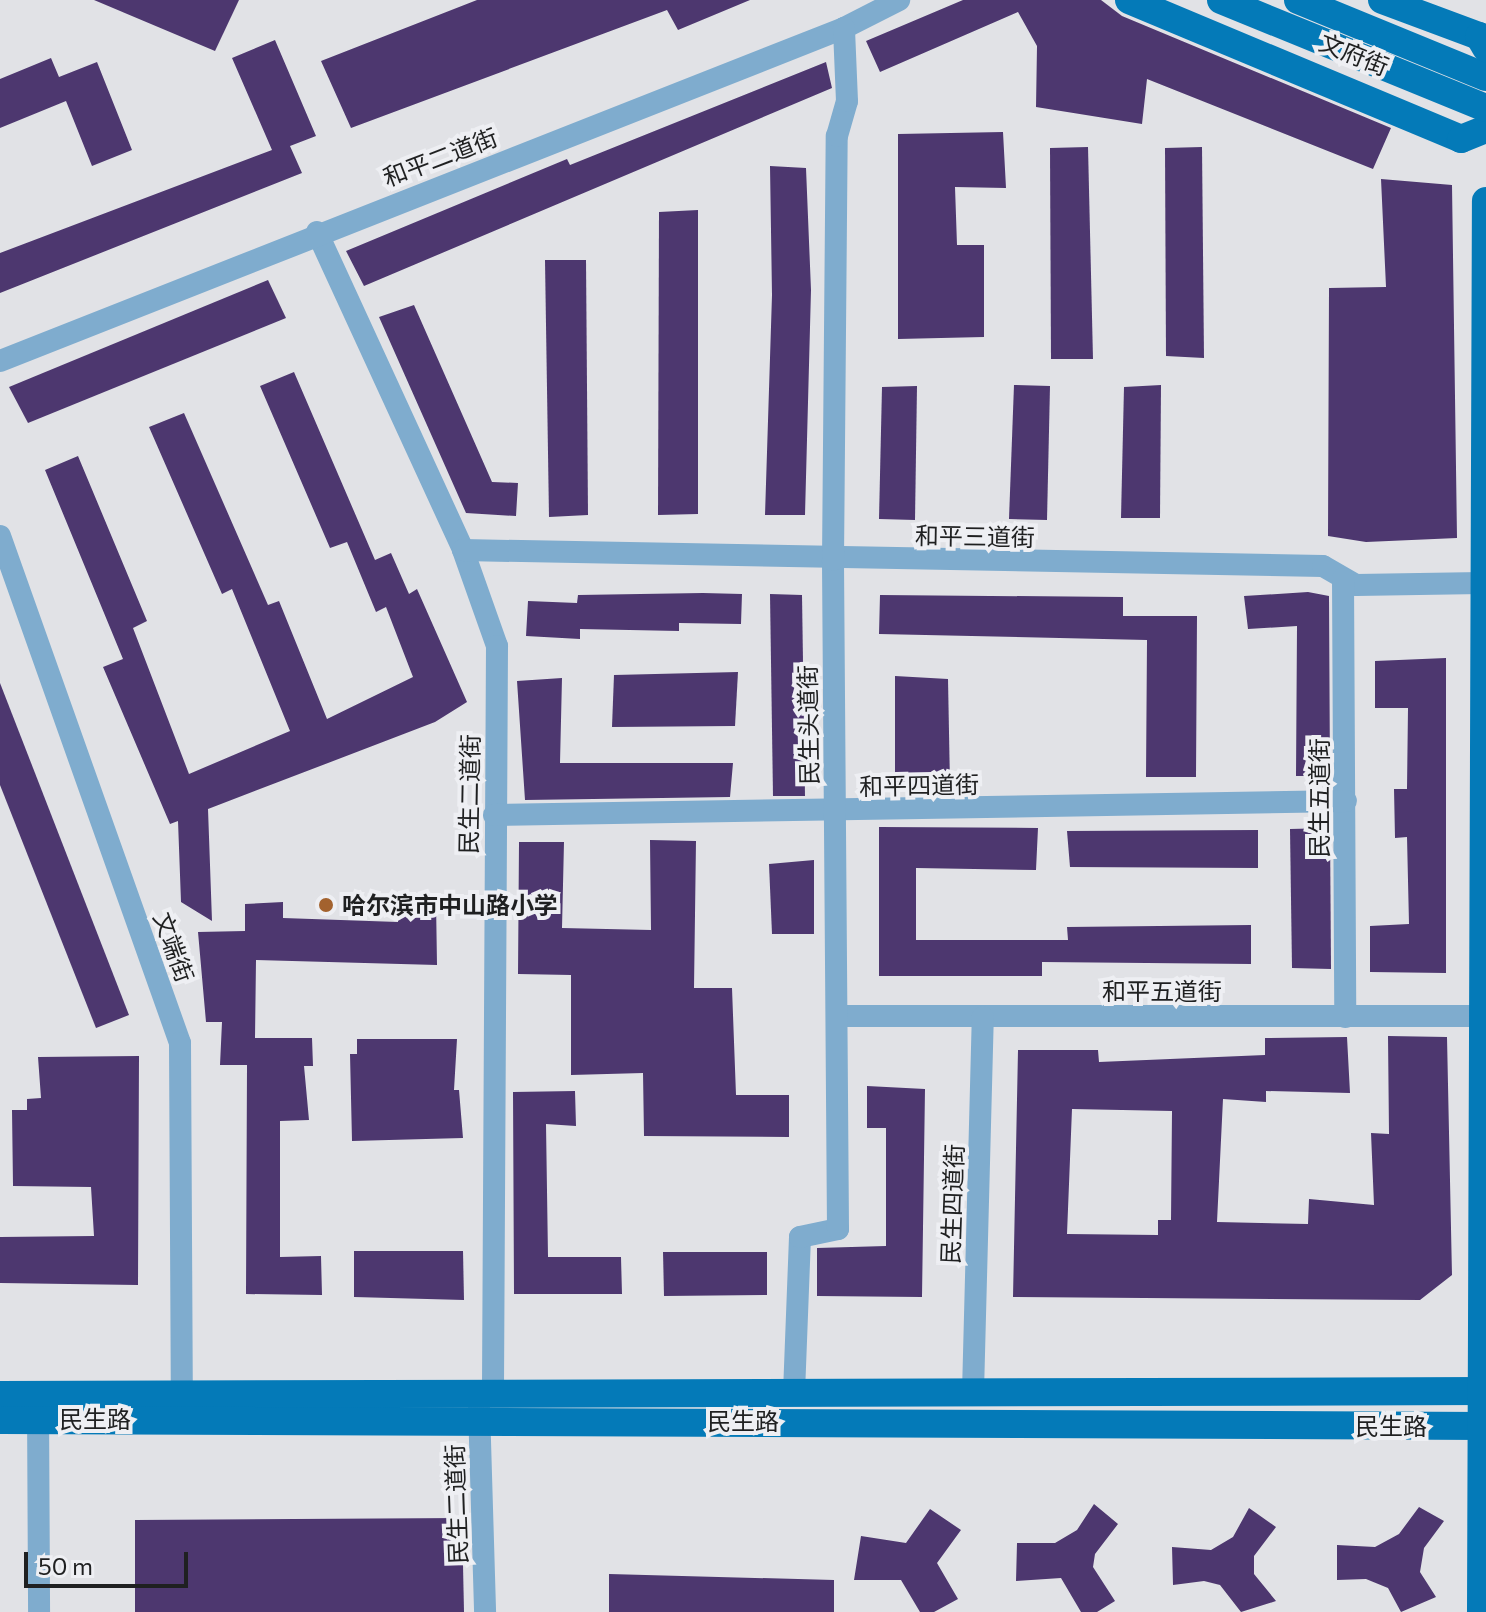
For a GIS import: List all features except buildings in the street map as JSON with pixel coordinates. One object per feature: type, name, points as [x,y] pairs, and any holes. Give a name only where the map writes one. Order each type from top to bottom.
[{"type":"main road","points":[[1129,0],[1461,139],[1486,129]]},
{"type":"main road","name":"文府街","points":[[1221,0],[1486,108]]},
{"type":"main road","name":"文府街","points":[[1298,0],[1486,77]]},
{"type":"main road","points":[[1382,0],[1479,36],[1486,48]]},
{"type":"main road","points":[[1481,1612],[1484,1426],[1482,583],[1486,201]]},
{"type":"main road","name":"民生路","points":[[0,1395],[38,1407],[484,1402],[794,1393],[1484,1391]]},
{"type":"main road","name":"民生路","points":[[0,1420],[38,1407],[182,1396],[1484,1426]]},
{"type":"street","name":"和平二道街","points":[[0,361],[317,232],[844,28],[899,0]]},
{"type":"street","name":"民生头道街","points":[[794,1393],[800,1237],[838,1229],[833,560],[837,136],[847,101],[844,28]]},
{"type":"street","name":"民生二道街","points":[[317,232],[463,550],[497,646],[484,1402],[485,1612]]},
{"type":"street","name":"文端街","points":[[0,536],[180,1043],[182,1396]]},
{"type":"street","name":"和平三道街","points":[[463,550],[833,560],[1323,566],[1356,585],[1482,583]]},
{"type":"street","name":"民生五道街","points":[[1343,579],[1345,1017]]},
{"type":"street","name":"和平四道街","points":[[494,815],[835,813],[1346,801]]},
{"type":"street","name":"和平五道街","points":[[837,1016],[1484,1016]]},
{"type":"street","name":"民生四道街","points":[[973,1392],[983,1017]]},
{"type":"street","points":[[38,1407],[39,1612]]},
{"type":"place","name":"哈尔滨市中山路小学","points":[[326,905]]}]
